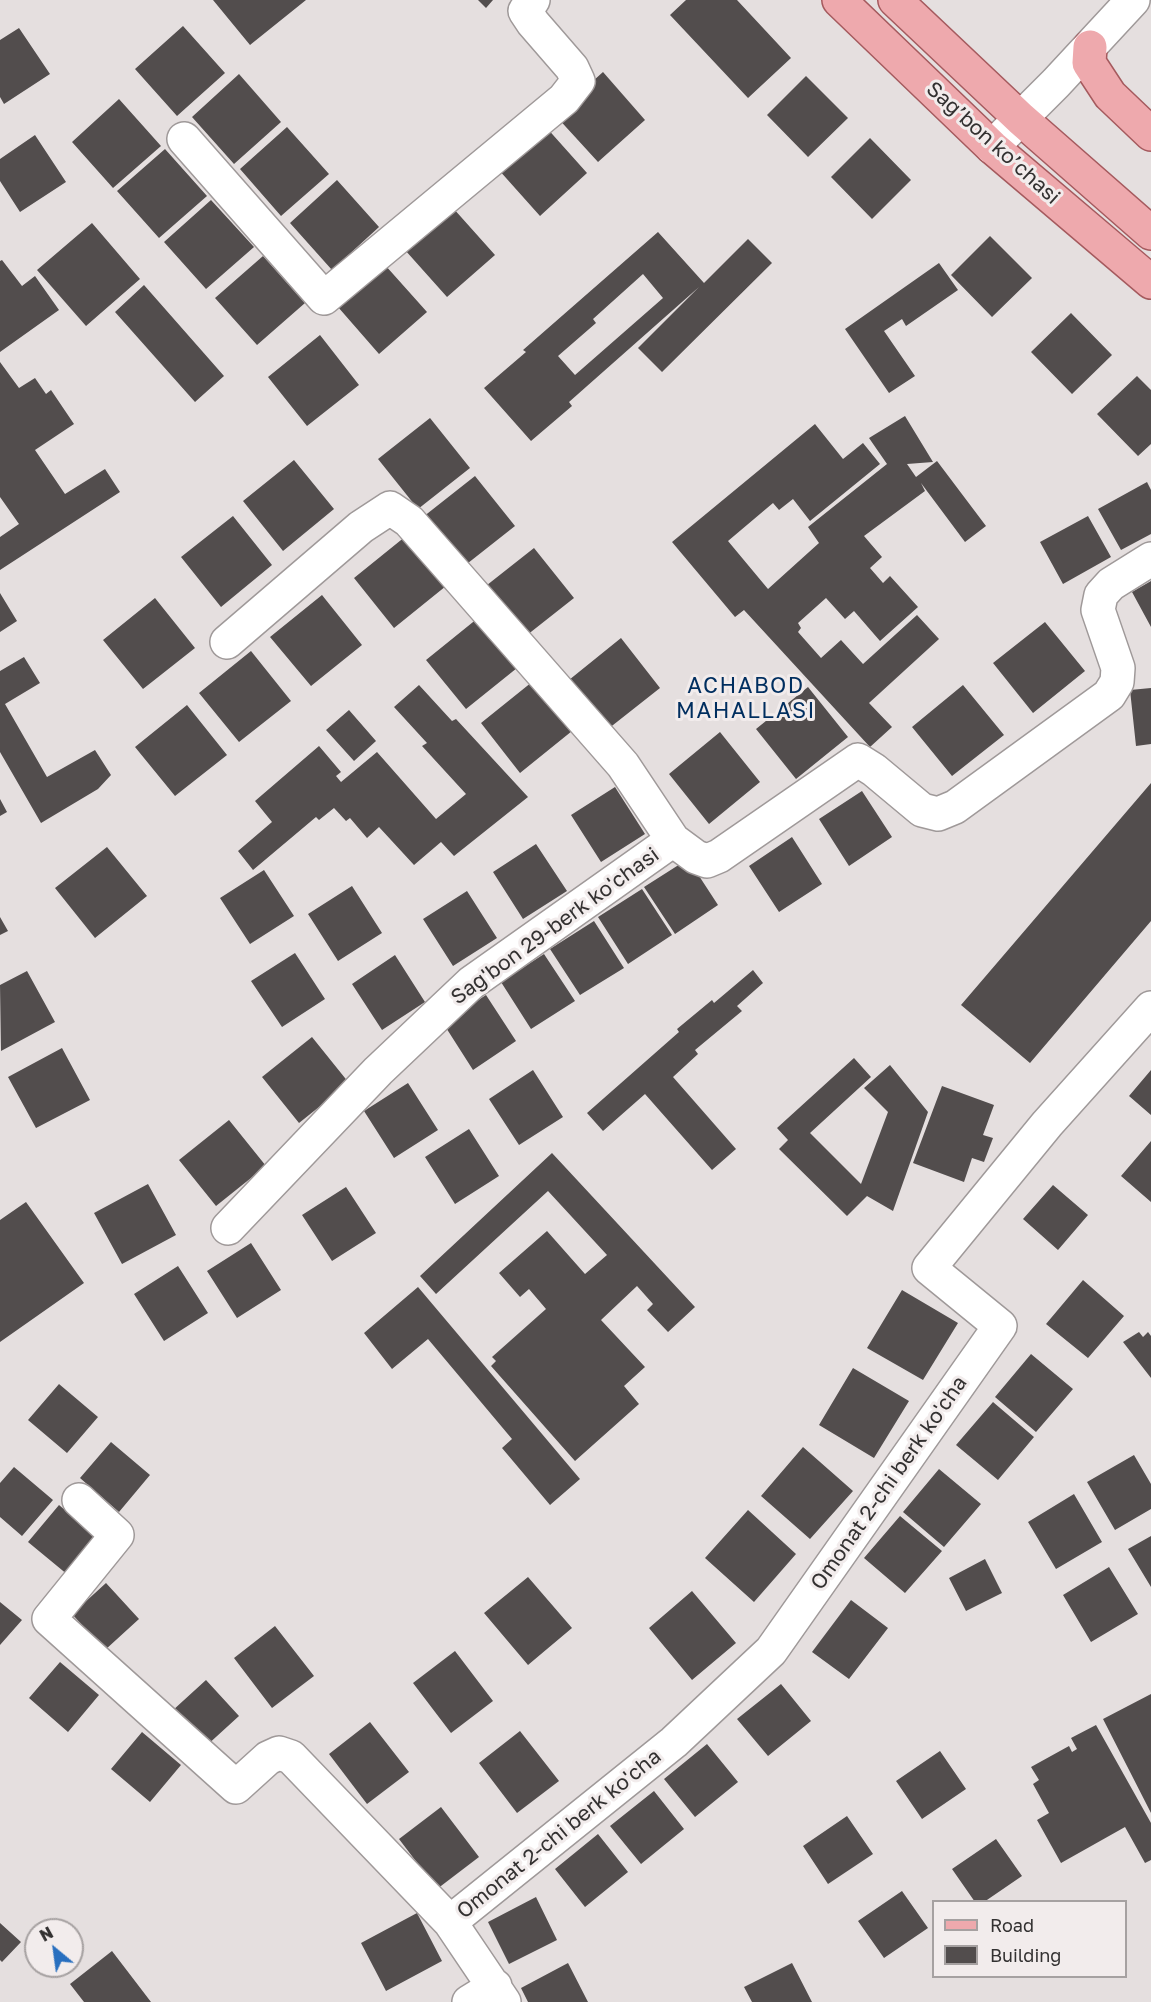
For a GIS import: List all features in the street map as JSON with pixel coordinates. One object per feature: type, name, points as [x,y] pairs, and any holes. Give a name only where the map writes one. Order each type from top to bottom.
[{"type":"main road","name":"Sag’bon ko’chasi","points":[[838,0],[992,147],[1151,282]]},
{"type":"main road","name":"Sag’bon ko’chasi","points":[[895,0],[1021,119],[1151,233]]},
{"type":"main road","points":[[1090,47],[1089,63],[1110,95],[1151,134]]},
{"type":"street","points":[[184,139],[324,298],[564,99],[578,81],[572,68],[525,11],[533,0]]},
{"type":"street","points":[[992,147],[1133,0]]},
{"type":"street","points":[[227,642],[361,527],[390,508],[409,521],[623,765],[673,840]]},
{"type":"street","name":"Sag'bon 29-berk ko'chasi","points":[[228,1228],[378,1071],[471,983],[673,840],[707,861],[719,856],[858,760],[874,770],[922,810],[938,814],[955,807],[1108,695],[1118,682],[1118,668],[1098,610],[1101,595],[1111,584],[1151,559]]},
{"type":"street","name":"Omonat 2-chi berk ko'cha","points":[[450,1922],[674,1742],[771,1651],[1000,1326],[929,1268],[1047,1124],[1151,1008]]},
{"type":"street","name":"Omonat 2-chi berk ko'cha","points":[[79,1500],[117,1535],[49,1619],[236,1787],[268,1758],[279,1753],[291,1757],[450,1922],[490,1997]]},
{"type":"building","points":[[213,0],[306,0],[250,45]]},
{"type":"building","points":[[478,0],[493,0],[486,8]]},
{"type":"building","points":[[686,0],[737,0],[791,58],[748,98],[670,15]]},
{"type":"building","points":[[183,26],[225,73],[177,116],[135,69]]},
{"type":"building","points":[[19,28],[50,74],[4,104],[0,97],[0,40]]},
{"type":"building","points":[[603,72],[645,120],[598,162],[555,115]]},
{"type":"building","points":[[239,74],[281,122],[234,164],[192,117]]},
{"type":"building","points":[[806,76],[848,118],[808,157],[767,115]]},
{"type":"building","points":[[119,99],[161,146],[113,188],[72,142]]},
{"type":"building","points":[[545,126],[587,173],[540,216],[498,169]]},
{"type":"building","points":[[287,127],[329,174],[281,216],[240,169]]},
{"type":"building","points":[[35,135],[66,182],[20,212],[0,181],[0,159]]},
{"type":"building","points":[[870,138],[911,180],[872,219],[831,177]]},
{"type":"building","points":[[165,149],[207,196],[159,238],[117,191]]},
{"type":"building","points":[[337,180],[379,227],[332,270],[290,223]]},
{"type":"building","points":[[211,200],[254,247],[206,289],[164,242]]},
{"type":"building","points":[[453,208],[495,255],[447,297],[405,250]]},
{"type":"building","points":[[92,223],[140,279],[86,326],[37,270]]},
{"type":"building","points":[[658,232],[704,283],[748,239],[772,263],[662,372],[638,348],[699,287],[569,402],[572,406],[531,441],[484,388],[526,352],[523,350]],"holes":[[[643,274],[663,298],[575,375],[558,356],[596,323],[593,319]]]},
{"type":"building","points":[[990,236],[1032,278],[992,317],[951,275]]},
{"type":"building","points":[[263,256],[305,303],[257,345],[215,298]]},
{"type":"building","points":[[2,260],[22,286],[35,276],[59,310],[0,352],[0,261]]},
{"type":"building","points":[[939,263],[958,290],[906,326],[902,319],[884,331],[915,376],[889,393],[845,329]]},
{"type":"building","points":[[385,265],[427,312],[379,354],[338,307]]},
{"type":"building","points":[[144,285],[224,376],[195,402],[115,312]]},
{"type":"building","points":[[1071,313],[1112,355],[1072,394],[1031,352]]},
{"type":"building","points":[[320,335],[359,385],[307,426],[268,377]]},
{"type":"building","points":[[0,362],[19,388],[35,378],[46,394],[51,390],[74,424],[35,450],[65,494],[105,469],[120,492],[0,570],[0,537],[19,524],[0,497]]},
{"type":"building","points":[[1137,376],[1151,390],[1151,444],[1138,456],[1097,414]]},
{"type":"building","points":[[905,416],[933,462],[907,464],[916,477],[937,461],[986,526],[965,542],[921,483],[925,491],[864,536],[882,557],[870,568],[883,583],[890,576],[918,607],[880,641],[854,611],[845,619],[826,598],[798,623],[801,628],[798,632],[821,658],[841,640],[863,664],[917,615],[939,639],[869,703],[892,727],[870,747],[744,610],[735,617],[672,542],[815,424],[843,459],[863,443],[880,464],[810,521],[793,499],[779,510],[773,503],[728,541],[768,589],[819,543],[808,527],[887,464],[869,438]]},
{"type":"building","points":[[430,418],[470,468],[418,509],[378,459]]},
{"type":"building","points":[[294,460],[334,509],[283,551],[243,501]]},
{"type":"building","points":[[475,476],[515,526],[463,567],[423,517]]},
{"type":"building","points":[[1147,482],[1151,490],[1151,534],[1121,550],[1098,509]]},
{"type":"building","points":[[233,516],[272,565],[221,607],[181,557]]},
{"type":"building","points":[[1088,516],[1111,557],[1063,584],[1040,542]]},
{"type":"building","points":[[406,536],[446,586],[394,628],[354,578]]},
{"type":"building","points":[[534,548],[574,598],[522,639],[482,589]]},
{"type":"building","points":[[1151,581],[1151,627],[1132,592]]},
{"type":"building","points":[[0,593],[17,621],[0,632]]},
{"type":"building","points":[[322,595],[362,645],[311,686],[270,637]]},
{"type":"building","points":[[155,598],[195,648],[143,689],[103,640]]},
{"type":"building","points":[[478,618],[517,668],[466,709],[426,660]]},
{"type":"building","points":[[1045,622],[1085,671],[1033,713],[993,663]]},
{"type":"building","points":[[621,638],[660,688],[608,729],[569,680]]},
{"type":"building","points":[[251,651],[291,701],[239,742],[199,693]]},
{"type":"building","points":[[24,657],[40,683],[5,704],[47,777],[95,750],[111,775],[98,789],[41,823],[0,752],[0,671]]},
{"type":"building","points":[[532,682],[572,731],[520,773],[481,723]]},
{"type":"building","points":[[419,685],[452,721],[456,719],[528,797],[454,856],[441,842],[414,865],[379,827],[367,838],[350,818],[346,821],[334,808],[319,820],[316,817],[253,870],[238,851],[272,822],[255,801],[319,746],[341,772],[336,776],[341,782],[377,752],[436,819],[466,794],[422,746],[427,743],[394,707]]},
{"type":"building","points":[[963,685],[1004,735],[952,776],[912,727]]},
{"type":"building","points":[[808,687],[848,737],[796,779],[756,729]]},
{"type":"building","points":[[1151,688],[1151,744],[1136,746],[1130,690]]},
{"type":"building","points":[[187,705],[227,755],[175,796],[135,747]]},
{"type":"building","points":[[349,710],[376,741],[354,761],[326,730]]},
{"type":"building","points":[[720,732],[760,782],[709,824],[669,774]]},
{"type":"building","points":[[1151,783],[1151,921],[1030,1063],[961,1005]]},
{"type":"building","points":[[615,787],[645,834],[601,862],[571,815]]},
{"type":"building","points":[[862,791],[892,837],[849,866],[819,819]]},
{"type":"building","points":[[0,799],[7,812],[0,816]]},
{"type":"building","points":[[792,837],[822,884],[779,912],[749,866]]},
{"type":"building","points":[[536,844],[567,891],[523,919],[493,872]]},
{"type":"building","points":[[107,847],[147,896],[95,938],[55,888]]},
{"type":"building","points":[[688,859],[718,905],[675,934],[644,887]]},
{"type":"building","points":[[264,870],[294,916],[250,944],[220,898]]},
{"type":"building","points":[[352,886],[382,933],[338,961],[308,914]]},
{"type":"building","points":[[642,889],[672,935],[628,964],[598,917]]},
{"type":"building","points":[[467,891],[497,938],[453,966],[423,919]]},
{"type":"building","points":[[0,917],[8,931],[0,935]]},
{"type":"building","points":[[594,921],[624,968],[580,995],[550,949]]},
{"type":"building","points":[[295,953],[325,999],[282,1027],[251,981]]},
{"type":"building","points":[[544,954],[575,1001],[531,1029],[501,982]]},
{"type":"building","points":[[395,955],[425,1002],[382,1030],[352,984]]},
{"type":"building","points":[[753,970],[763,983],[737,1006],[742,1011],[695,1050],[698,1054],[673,1077],[736,1149],[712,1170],[645,1094],[603,1131],[587,1113],[679,1032],[677,1029],[712,1000],[714,1003]]},
{"type":"building","points":[[27,971],[55,1022],[1,1051],[0,985]]},
{"type":"building","points":[[486,995],[516,1041],[473,1070],[443,1023]]},
{"type":"building","points":[[312,1037],[349,1083],[299,1123],[262,1077]]},
{"type":"building","points":[[62,1048],[90,1100],[36,1128],[8,1077]]},
{"type":"building","points":[[854,1058],[871,1077],[810,1133],[861,1184],[888,1112],[864,1088],[890,1065],[928,1112],[893,1211],[867,1196],[847,1216],[779,1149],[788,1140],[777,1128]]},
{"type":"building","points":[[533,1070],[563,1117],[519,1145],[489,1099]]},
{"type":"building","points":[[1151,1070],[1151,1115],[1129,1096]]},
{"type":"building","points":[[408,1083],[438,1130],[394,1158],[364,1111]]},
{"type":"building","points":[[942,1086],[994,1105],[983,1135],[993,1138],[984,1162],[972,1158],[964,1182],[913,1163]]},
{"type":"building","points":[[229,1120],[266,1166],[216,1206],[179,1160]]},
{"type":"building","points":[[469,1129],[499,1176],[455,1204],[425,1157]]},
{"type":"building","points":[[1151,1141],[1151,1202],[1121,1176]]},
{"type":"building","points":[[552,1153],[695,1307],[668,1332],[647,1310],[653,1304],[637,1286],[601,1320],[645,1367],[624,1386],[639,1404],[575,1461],[491,1366],[496,1361],[492,1357],[546,1309],[529,1289],[520,1297],[499,1273],[547,1231],[585,1274],[607,1255],[548,1191],[436,1294],[420,1276]]},
{"type":"building","points":[[148,1184],[176,1235],[122,1264],[94,1213]]},
{"type":"building","points":[[1053,1185],[1088,1215],[1058,1250],[1023,1219]]},
{"type":"building","points":[[346,1187],[376,1233],[332,1261],[302,1215]]},
{"type":"building","points":[[26,1202],[84,1283],[0,1342],[0,1220]]},
{"type":"building","points":[[251,1243],[281,1290],[237,1318],[207,1271]]},
{"type":"building","points":[[178,1266],[208,1313],[164,1341],[134,1294]]},
{"type":"building","points":[[1083,1280],[1124,1316],[1088,1358],[1046,1324]]},
{"type":"building","points":[[418,1287],[580,1479],[550,1505],[502,1448],[512,1439],[428,1339],[392,1369],[364,1333]]},
{"type":"building","points":[[902,1290],[958,1323],[923,1380],[867,1348]]},
{"type":"building","points":[[1139,1332],[1143,1337],[1148,1332],[1151,1336],[1151,1378],[1123,1342]]},
{"type":"building","points":[[1031,1354],[1073,1389],[1036,1432],[995,1397]]},
{"type":"building","points":[[853,1368],[909,1401],[874,1458],[819,1425]]},
{"type":"building","points":[[59,1384],[98,1417],[67,1453],[28,1420]]},
{"type":"building","points":[[993,1402],[1034,1437],[998,1480],[956,1445]]},
{"type":"building","points":[[111,1442],[150,1475],[119,1512],[80,1478]]},
{"type":"building","points":[[803,1447],[853,1491],[810,1539],[761,1496]]},
{"type":"building","points":[[1134,1455],[1151,1484],[1151,1509],[1115,1530],[1087,1482]]},
{"type":"building","points":[[14,1467],[53,1500],[22,1536],[0,1517],[0,1483]]},
{"type":"building","points":[[939,1469],[981,1504],[944,1547],[903,1512]]},
{"type":"building","points":[[1074,1494],[1102,1542],[1056,1569],[1028,1522]]},
{"type":"building","points":[[59,1505],[99,1539],[68,1575],[28,1542]]},
{"type":"building","points":[[748,1510],[796,1554],[754,1602],[705,1558]]},
{"type":"building","points":[[900,1516],[942,1551],[905,1593],[864,1558]]},
{"type":"building","points":[[1151,1536],[1151,1587],[1128,1549]]},
{"type":"building","points":[[985,1559],[1002,1593],[966,1611],[949,1578]]},
{"type":"building","points":[[1109,1567],[1138,1614],[1091,1642],[1063,1595]]},
{"type":"building","points":[[528,1577],[572,1628],[528,1665],[484,1613]]},
{"type":"building","points":[[106,1583],[139,1619],[105,1650],[72,1614]]},
{"type":"building","points":[[692,1591],[736,1643],[692,1680],[649,1628]]},
{"type":"building","points":[[851,1600],[888,1628],[849,1679],[812,1652]]},
{"type":"building","points":[[0,1602],[22,1620],[0,1645]]},
{"type":"building","points":[[275,1626],[314,1676],[272,1708],[234,1658]]},
{"type":"building","points":[[455,1651],[493,1701],[451,1733],[413,1683]]},
{"type":"building","points":[[60,1662],[99,1695],[68,1732],[29,1698]]},
{"type":"building","points":[[206,1680],[239,1716],[205,1747],[172,1711]]},
{"type":"building","points":[[781,1684],[811,1721],[768,1756],[737,1719]]},
{"type":"building","points":[[1151,1694],[1151,1813],[1103,1719]]},
{"type":"building","points":[[370,1722],[409,1772],[367,1804],[329,1754]]},
{"type":"building","points":[[1096,1725],[1151,1823],[1151,1860],[1145,1863],[1125,1827],[1061,1863],[1037,1820],[1049,1813],[1033,1784],[1039,1780],[1031,1767],[1069,1746],[1072,1752],[1077,1749],[1071,1738]]},
{"type":"building","points":[[520,1731],[559,1781],[517,1813],[479,1763]]},
{"type":"building","points":[[142,1732],[181,1765],[150,1802],[111,1769]]},
{"type":"building","points":[[707,1744],[738,1782],[695,1817],[664,1779]]},
{"type":"building","points":[[940,1751],[966,1789],[922,1819],[896,1781]]},
{"type":"building","points":[[654,1791],[684,1829],[641,1864],[610,1826]]},
{"type":"building","points":[[441,1807],[479,1857],[437,1889],[399,1839]]},
{"type":"building","points":[[847,1816],[873,1854],[828,1884],[803,1846]]},
{"type":"building","points":[[598,1834],[628,1872],[585,1907],[555,1869]]},
{"type":"building","points":[[996,1839],[1022,1876],[987,1900],[974,1900],[952,1869]]},
{"type":"building","points":[[902,1891],[928,1928],[884,1958],[858,1921]]},
{"type":"building","points":[[536,1897],[557,1940],[509,1964],[488,1922]]},
{"type":"building","points":[[417,1913],[442,1961],[386,1991],[361,1943]]},
{"type":"building","points":[[0,1923],[21,1942],[2,1962],[0,1960]]},
{"type":"building","points":[[112,1951],[151,2002],[84,2002],[70,1984],[78,1978],[84,1978],[84,1973]]},
{"type":"building","points":[[568,1963],[588,2002],[528,2002],[521,1988]]},
{"type":"building","points":[[792,1963],[812,2002],[752,2002],[744,1987]]},
{"type":"district","name":"ACHABOD MAHALLASI","points":[[746,698]]}]
